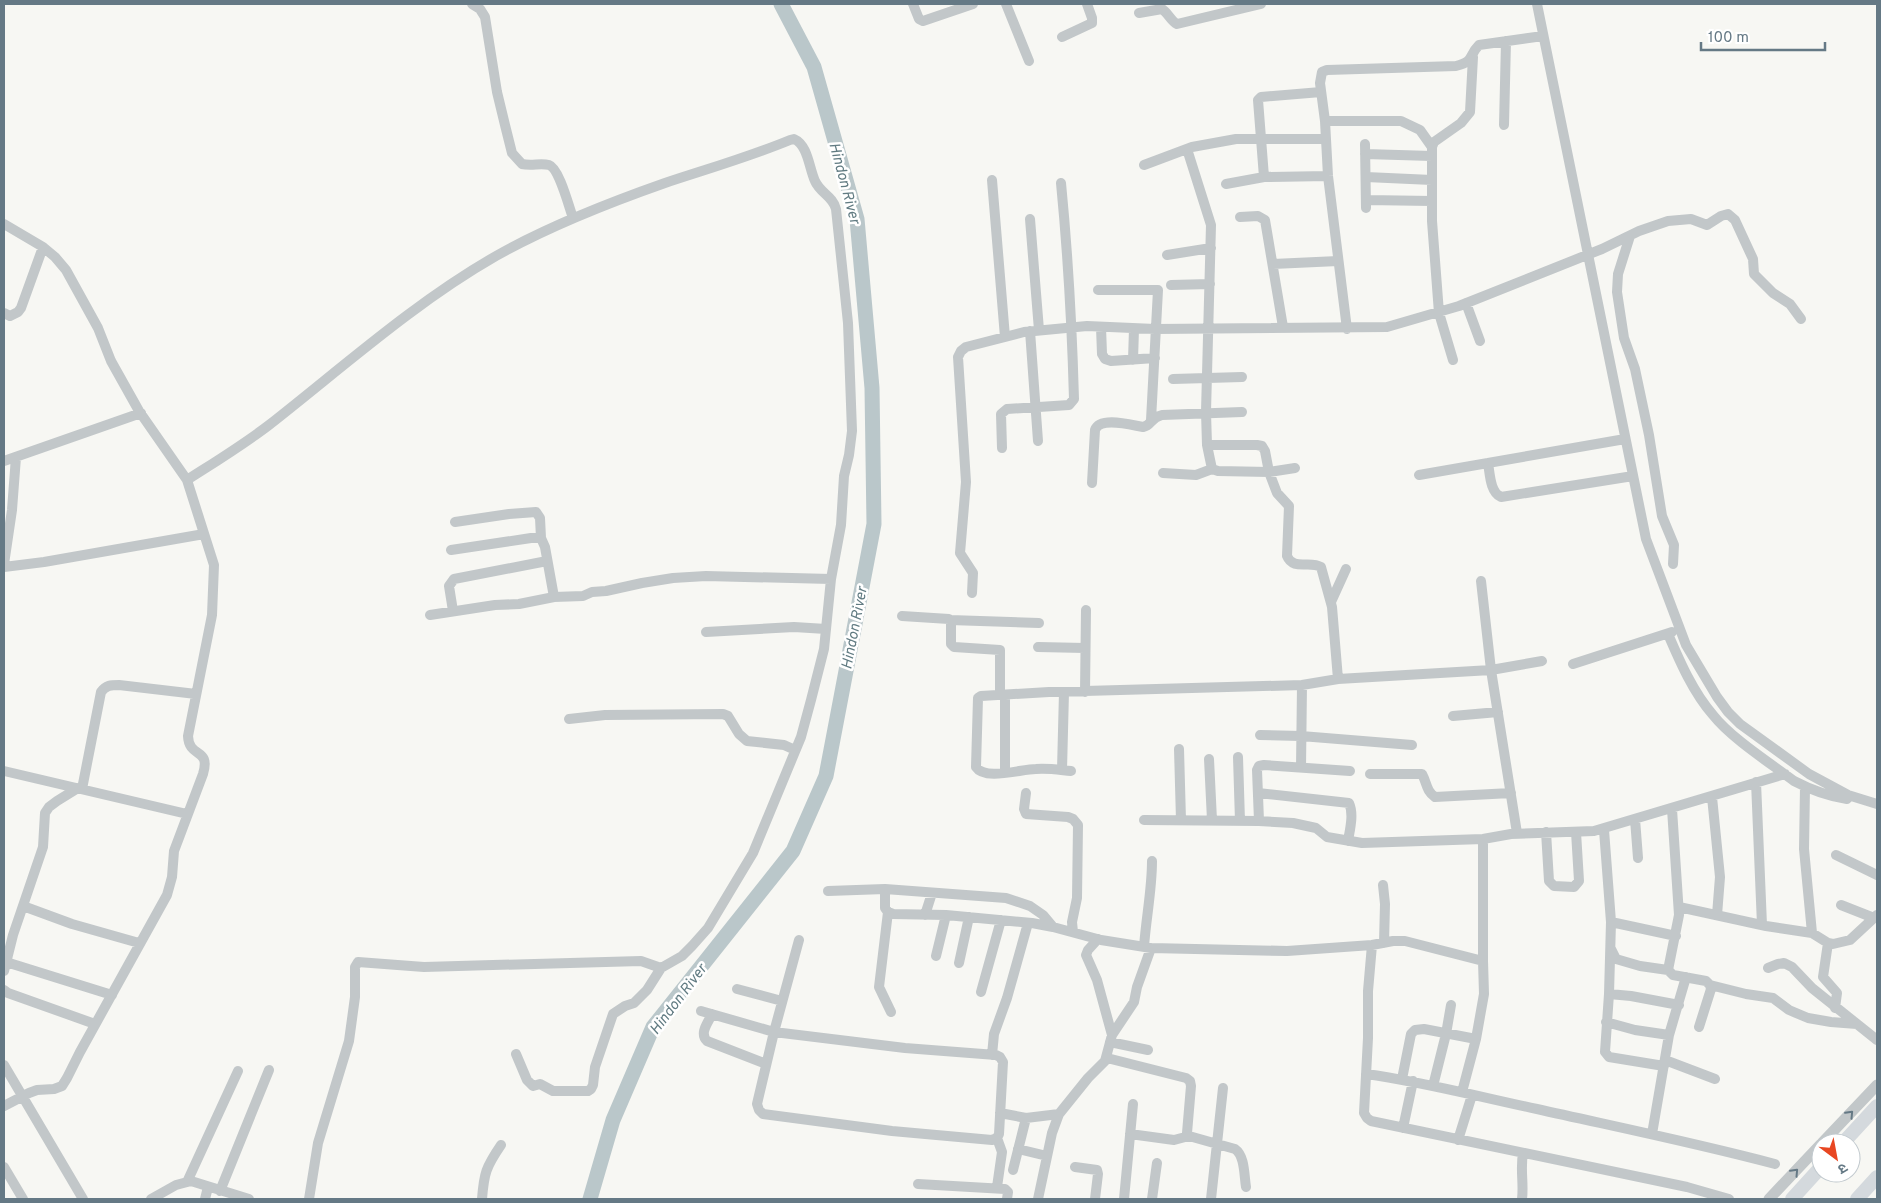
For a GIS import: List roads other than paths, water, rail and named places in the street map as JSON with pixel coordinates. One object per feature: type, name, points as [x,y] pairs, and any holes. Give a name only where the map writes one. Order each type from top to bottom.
[{"type":"main road","points":[[1852,1133],[1877,1106]]},
{"type":"main road","points":[[1857,1199],[1877,1177]]},
{"type":"main road","points":[[1792,1199],[1811,1178]]},
{"type":"street","points":[[472,4],[483,13],[489,29],[497,92],[512,152],[522,164],[552,166],[558,175],[573,218]]},
{"type":"street","points":[[913,4],[919,19],[923,21],[972,4]]},
{"type":"street","points":[[1006,4],[1029,61]]},
{"type":"street","points":[[1062,37],[1092,23],[1087,4]]},
{"type":"street","points":[[1139,13],[1162,10],[1177,24],[1261,4]]},
{"type":"street","points":[[1536,4],[1646,540],[1686,645],[1717,697],[1740,724],[1809,774],[1848,795],[1877,804]]},
{"type":"street","points":[[1453,360],[1440,312],[1432,221],[1432,152],[1434,142],[1461,124],[1470,112],[1473,56],[1475,49],[1479,45],[1543,36]]},
{"type":"street","points":[[1504,125],[1506,41]]},
{"type":"street","points":[[1347,329],[1328,176],[1320,77],[1322,72],[1327,70],[1456,66],[1464,64],[1473,56]]},
{"type":"street","points":[[1264,177],[1257,102],[1259,98],[1321,92]]},
{"type":"street","points":[[1325,121],[1401,121],[1420,130],[1432,152]]},
{"type":"street","points":[[1144,165],[1187,149],[1236,139],[1326,138]]},
{"type":"street","points":[[188,480],[230,453],[268,425],[396,324],[447,287],[496,256],[573,218],[665,184],[790,140],[794,139],[801,144],[818,187],[832,199],[836,209],[849,346],[852,432],[850,455],[844,476],[841,525],[831,579],[821,664],[795,750],[753,853],[708,928],[682,956],[661,968],[641,996],[613,1014],[595,1067],[594,1085],[591,1089],[557,1092],[540,1084],[533,1086],[527,1080],[516,1054]]},
{"type":"street","points":[[1365,144],[1366,204],[1432,201]]},
{"type":"street","points":[[1187,149],[1211,225],[1206,412],[1207,445],[1212,469]]},
{"type":"street","points":[[1366,154],[1432,152]]},
{"type":"street","points":[[1226,184],[1264,177],[1328,176]]},
{"type":"street","points":[[1366,176],[1432,180]]},
{"type":"street","points":[[992,180],[1005,337]]},
{"type":"street","points":[[1002,448],[1001,414],[1003,411],[1007,409],[1068,406],[1074,399],[1072,327],[1068,296],[1068,265],[1061,184]]},
{"type":"street","points":[[972,593],[973,574],[960,553],[966,482],[958,357],[966,347],[1034,331],[1072,327],[1134,329],[1387,328],[1466,303],[1668,221],[1691,219],[1707,225],[1728,214],[1735,220],[1753,259],[1754,274],[1773,293],[1790,304],[1801,319]]},
{"type":"street","points":[[1240,217],[1258,216],[1265,220],[1283,327]]},
{"type":"street","points":[[1030,220],[1038,441]]},
{"type":"street","points":[[4,224],[43,247],[66,270],[98,328],[111,361],[141,413],[188,480],[214,566],[212,615],[188,736],[188,742],[193,750],[204,758],[206,764],[174,851],[172,877],[167,895],[62,1086],[54,1089],[37,1090],[4,1106]]},
{"type":"street","points":[[1630,236],[1618,274],[1619,303],[1624,338],[1635,369],[1649,435],[1662,516],[1674,545],[1672,564]]},
{"type":"street","points":[[4,313],[10,316],[18,312],[29,289],[43,247]]},
{"type":"street","points":[[1167,255],[1211,248]]},
{"type":"street","points":[[1273,264],[1338,261]]},
{"type":"street","points":[[1171,286],[1210,284]]},
{"type":"street","points":[[1092,483],[1096,426],[1108,422],[1143,427],[1149,425],[1151,420],[1158,290],[1098,290]]},
{"type":"street","points":[[1466,303],[1480,341]]},
{"type":"street","points":[[1101,327],[1102,354],[1105,359],[1133,360],[1155,358]]},
{"type":"street","points":[[1133,360],[1134,329]]},
{"type":"street","points":[[1173,379],[1242,377]]},
{"type":"street","points":[[1151,420],[1162,415],[1242,412]]},
{"type":"street","points":[[4,461],[141,413]]},
{"type":"street","points":[[1419,475],[1625,439]]},
{"type":"street","points":[[1207,445],[1262,446],[1265,451],[1269,472],[1279,497],[1289,506],[1287,556],[1289,561],[1294,565],[1316,564],[1321,567],[1331,602],[1338,679]]},
{"type":"street","points":[[16,457],[12,510],[4,566],[25,565],[204,534]]},
{"type":"street","points":[[1488,463],[1493,490],[1501,497],[1633,476]]},
{"type":"street","points":[[1212,469],[1218,472],[1269,472],[1295,468]]},
{"type":"street","points":[[1164,473],[1201,475],[1212,469]]},
{"type":"street","points":[[455,522],[536,512],[540,518],[541,538],[544,542],[554,596]]},
{"type":"street","points":[[451,550],[541,538]]},
{"type":"street","points":[[454,611],[449,586],[454,579],[548,561]]},
{"type":"street","points":[[1331,602],[1346,568]]},
{"type":"street","points":[[430,615],[496,605],[518,604],[554,596],[583,596],[592,592],[642,583],[706,576],[831,579]]},
{"type":"street","points":[[1482,581],[1491,670],[1517,834]]},
{"type":"street","points":[[1085,692],[1086,610]]},
{"type":"street","points":[[902,616],[950,620],[1039,623]]},
{"type":"street","points":[[950,620],[950,641],[954,646],[1000,650],[1003,695],[1004,773]]},
{"type":"street","points":[[706,632],[794,627],[826,629]]},
{"type":"street","points":[[1573,664],[1680,629]]},
{"type":"street","points":[[1668,634],[1681,663],[1704,704],[1726,729],[1804,787],[1833,797],[1877,804]]},
{"type":"street","points":[[1038,647],[1085,648]]},
{"type":"street","points":[[1064,692],[1066,771],[1029,769],[1004,773],[982,773],[976,767],[978,698],[1064,692],[1302,685],[1338,679],[1491,670],[1542,661]]},
{"type":"street","points":[[80,789],[101,692],[104,688],[109,685],[196,694]]},
{"type":"street","points":[[1301,768],[1302,685]]},
{"type":"street","points":[[1453,716],[1498,712]]},
{"type":"street","points":[[569,719],[605,715],[722,714],[728,716],[746,742],[784,745],[795,750]]},
{"type":"street","points":[[1260,735],[1301,736],[1412,745]]},
{"type":"street","points":[[1179,749],[1181,820]]},
{"type":"street","points":[[1238,757],[1240,821]]},
{"type":"street","points":[[1209,760],[1212,820]]},
{"type":"street","points":[[1259,821],[1257,770],[1259,766],[1264,764],[1350,771]]},
{"type":"street","points":[[4,771],[188,814]]},
{"type":"street","points":[[1370,774],[1422,774],[1427,788],[1435,796],[1510,793]]},
{"type":"street","points":[[1144,820],[1259,821],[1304,825],[1318,829],[1324,836],[1362,843],[1483,839],[1517,834],[1604,830],[1785,774]]},
{"type":"street","points":[[1756,782],[1762,925]]},
{"type":"street","points":[[1804,787],[1804,849],[1812,933]]},
{"type":"street","points":[[80,789],[57,801],[49,807],[45,814],[43,847],[5,967],[112,995]]},
{"type":"street","points":[[1026,793],[1024,809],[1026,814],[1073,818],[1078,825],[1077,898],[1072,922],[1073,932]]},
{"type":"street","points":[[1258,793],[1349,803],[1351,808],[1351,826],[1348,841]]},
{"type":"street","points":[[1712,797],[1720,877],[1717,915]]},
{"type":"street","points":[[1668,970],[1676,936],[1679,907],[1672,809]]},
{"type":"street","points":[[1635,819],[1638,858]]},
{"type":"street","points":[[1604,830],[1611,922],[1609,994],[1604,1052],[1609,1058],[1665,1063],[1715,1079]]},
{"type":"street","points":[[1546,832],[1549,880],[1554,886],[1574,887],[1580,880],[1576,832]]},
{"type":"street","points":[[1458,1140],[1484,994],[1483,839]]},
{"type":"street","points":[[1836,855],[1877,875]]},
{"type":"street","points":[[1038,1199],[1047,1156],[1059,1114],[1107,1058],[1111,1038],[1134,1002],[1147,948],[1147,912],[1152,889],[1152,861]]},
{"type":"street","points":[[1383,885],[1385,904],[1384,943]]},
{"type":"street","points":[[828,891],[885,889],[1006,898],[1030,906],[1043,915],[1053,927]]},
{"type":"street","points":[[885,889],[885,908],[888,912],[879,987],[891,1012]]},
{"type":"street","points":[[925,915],[932,893]]},
{"type":"street","points":[[1679,907],[1762,925],[1812,933],[1828,943],[1840,943],[1850,940],[1875,917],[1841,905]]},
{"type":"street","points":[[23,906],[72,924],[140,943]]},
{"type":"street","points":[[888,912],[893,914],[946,915],[1028,923],[1147,948],[1287,951],[1405,941],[1483,961]]},
{"type":"street","points":[[936,956],[946,915]]},
{"type":"street","points":[[959,963],[969,917]]},
{"type":"street","points":[[981,992],[1001,920]]},
{"type":"street","points":[[1611,922],[1676,936]]},
{"type":"street","points":[[992,1055],[994,1034],[1007,998],[1028,923]]},
{"type":"street","points":[[1098,939],[1086,955],[1097,980],[1111,1038]]},
{"type":"street","points":[[799,940],[766,1064],[757,1104],[759,1110],[763,1114],[892,1131],[992,1140],[997,1138]]},
{"type":"street","points":[[1828,943],[1824,977],[1837,993],[1835,1008]]},
{"type":"street","points":[[1372,945],[1369,969],[1364,1113],[1366,1118],[1371,1121],[1458,1140],[1686,1187],[1729,1199]]},
{"type":"street","points":[[1610,948],[1616,959],[1640,966],[1668,970],[1673,975],[1706,981],[1710,985],[1746,994],[1773,998],[1789,1010],[1808,1018],[1857,1024]]},
{"type":"street","points":[[309,1199],[318,1143],[349,1041],[355,998],[355,966],[358,962],[424,966],[641,961],[661,968]]},
{"type":"street","points":[[1768,968],[1778,964],[1792,967],[1835,1008],[1877,1040]]},
{"type":"street","points":[[1652,1134],[1669,1035],[1686,977]]},
{"type":"street","points":[[1699,1027],[1711,989],[1710,985]]},
{"type":"street","points":[[737,989],[782,1001]]},
{"type":"street","points":[[4,990],[95,1024]]},
{"type":"street","points":[[1609,994],[1630,996],[1679,1006]]},
{"type":"street","points":[[1433,1086],[1451,1005]]},
{"type":"street","points":[[701,1011],[774,1032],[1000,1057],[1003,1062],[997,1138],[1002,1152],[997,1187]]},
{"type":"street","points":[[712,1014],[703,1033],[707,1041],[766,1064]]},
{"type":"street","points":[[1606,1022],[1634,1030],[1669,1035]]},
{"type":"street","points":[[1402,1079],[1411,1034],[1415,1030],[1424,1029],[1476,1040]]},
{"type":"street","points":[[1111,1038],[1148,1050]]},
{"type":"street","points":[[1107,1058],[1186,1078],[1190,1081],[1192,1086],[1186,1129],[1189,1136]]},
{"type":"street","points":[[4,1065],[83,1199]]},
{"type":"street","points":[[220,1191],[269,1070]]},
{"type":"street","points":[[187,1182],[238,1072]]},
{"type":"street","points":[[1366,1074],[1402,1079],[1467,1093],[1652,1134],[1775,1164]]},
{"type":"street","points":[[1403,1128],[1413,1082]]},
{"type":"street","points":[[1832,1133],[1877,1085]]},
{"type":"street","points":[[1211,1199],[1223,1088]]},
{"type":"street","points":[[1124,1199],[1133,1104]]},
{"type":"street","points":[[1000,1113],[1026,1118],[1059,1114]]},
{"type":"street","points":[[1013,1170],[1026,1118]]},
{"type":"street","points":[[1130,1134],[1174,1140],[1189,1136],[1235,1149],[1242,1157],[1246,1187]]},
{"type":"street","points":[[482,1199],[484,1173],[488,1163],[501,1145]]},
{"type":"street","points":[[1018,1149],[1047,1156]]},
{"type":"street","points":[[1522,1199],[1523,1179],[1520,1166],[1523,1153]]},
{"type":"street","points":[[1769,1199],[1811,1155]]},
{"type":"street","points":[[1152,1199],[1157,1163]]},
{"type":"street","points":[[4,1167],[23,1199]]},
{"type":"street","points":[[1075,1167],[1097,1170],[1095,1199]]},
{"type":"street","points":[[150,1199],[187,1182],[197,1182],[249,1199]]},
{"type":"street","points":[[918,1184],[997,1187],[1007,1190],[1007,1199]]},
{"type":"street","points":[[205,1199],[208,1187]]},
{"type":"waterway","name":"Hindon River","points":[[590,1199],[613,1120],[653,1027],[793,851],[826,776],[874,524],[872,388],[857,219],[814,67],[781,4]]}]
